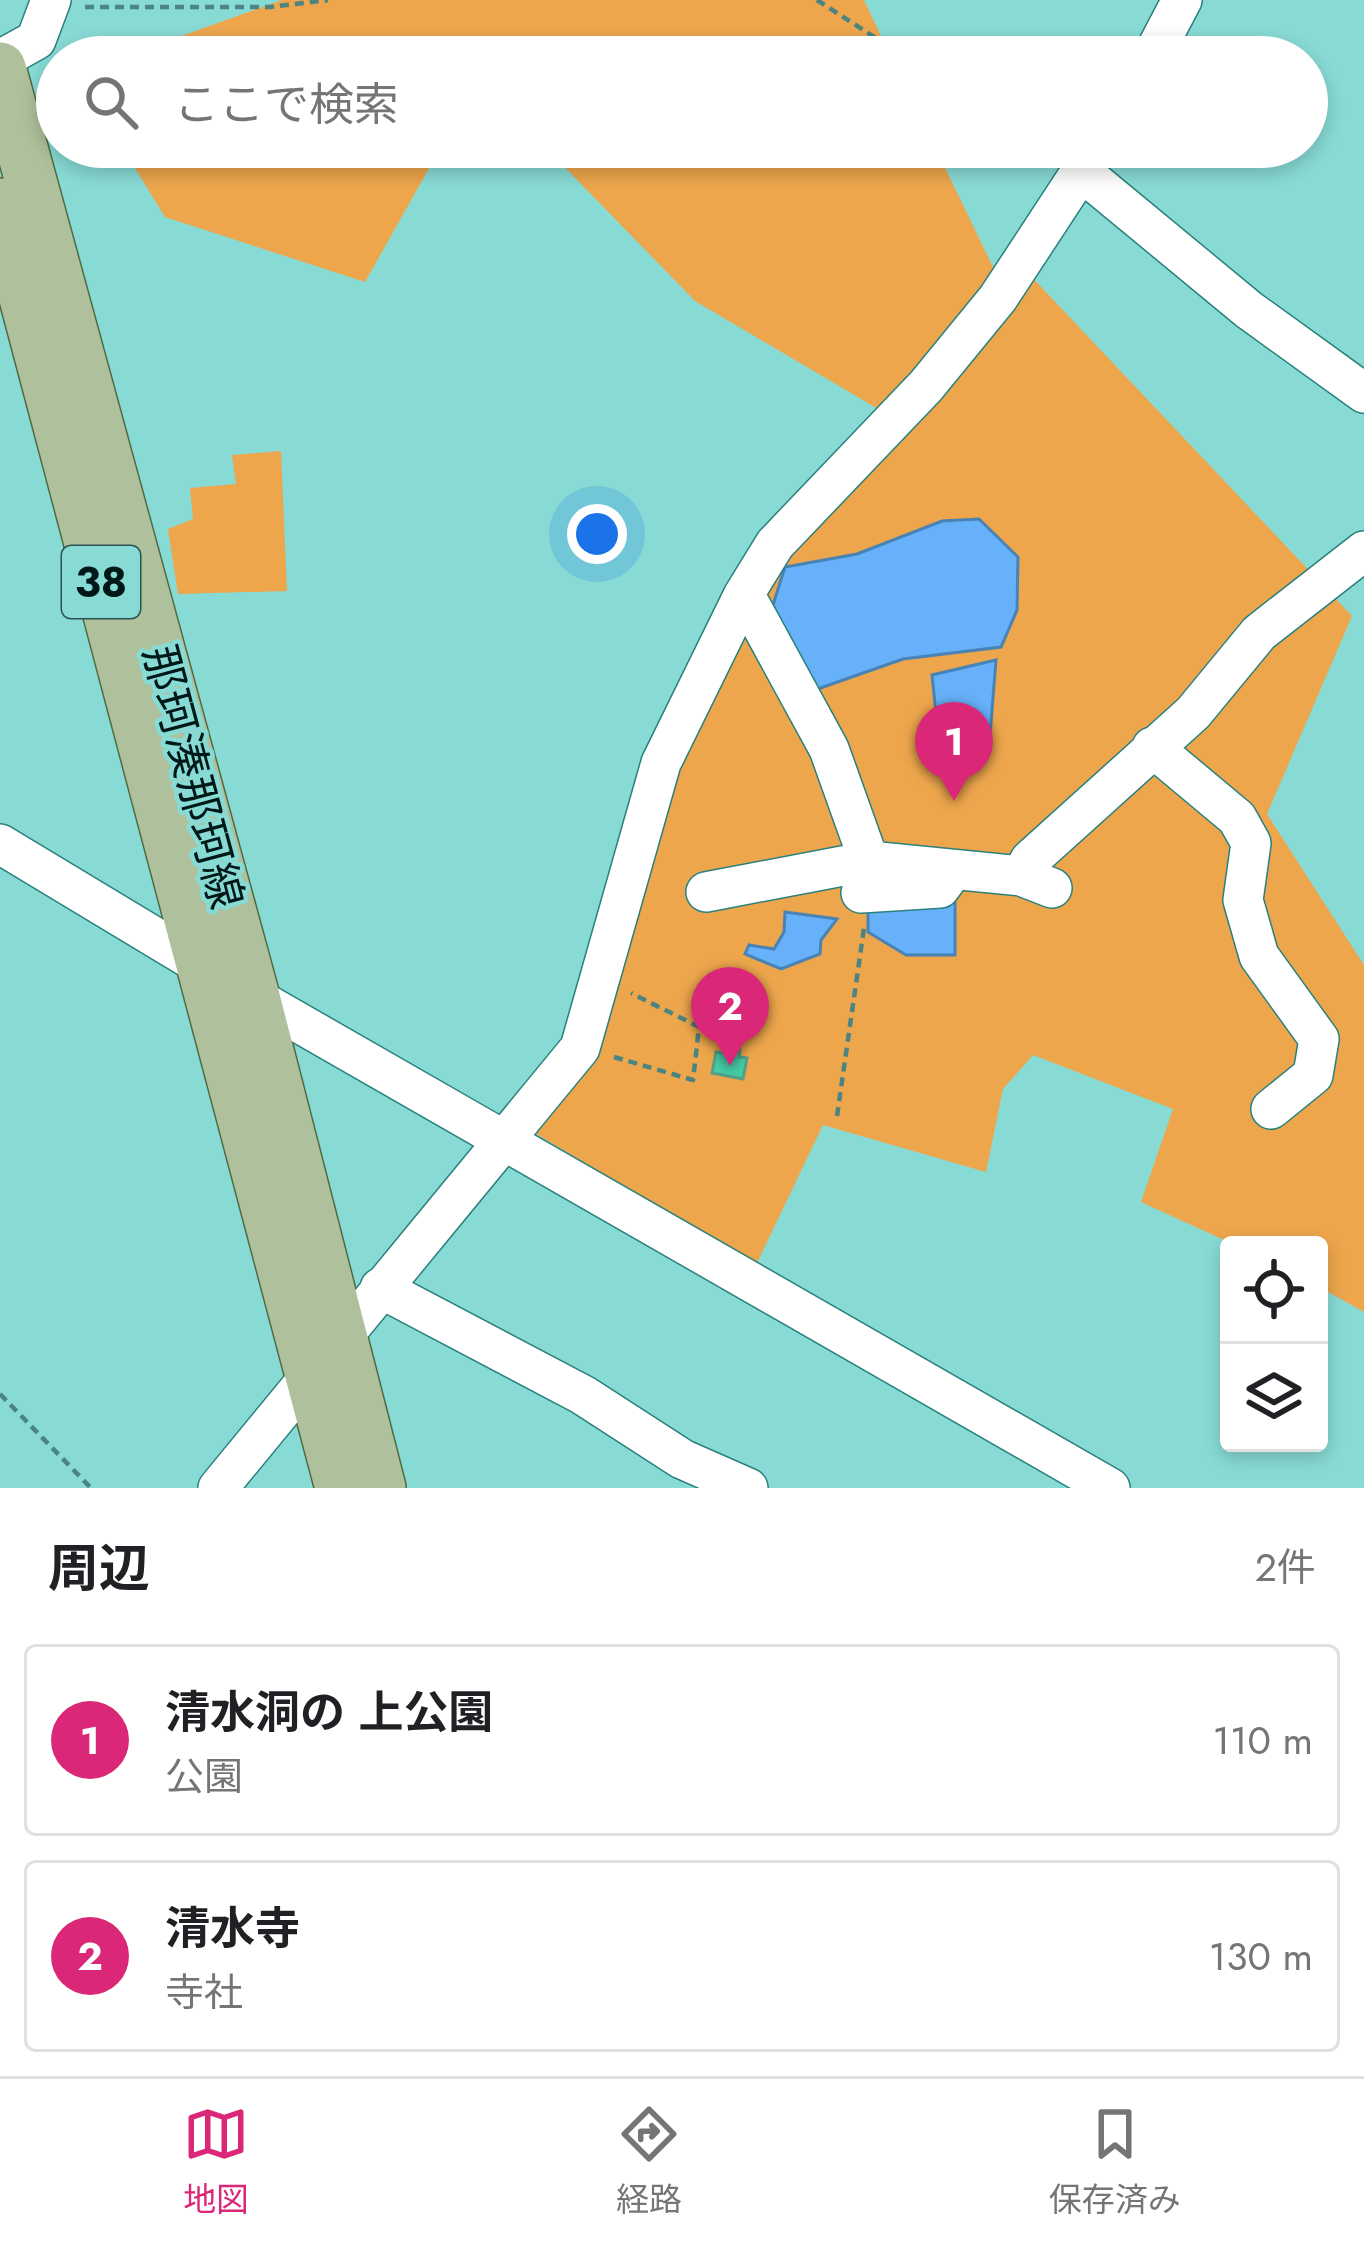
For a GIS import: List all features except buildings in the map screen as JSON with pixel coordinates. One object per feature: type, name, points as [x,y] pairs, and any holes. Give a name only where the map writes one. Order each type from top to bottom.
[{"type":"main road","name":"那珂湊那珂線","points":[[0,64],[254,997],[325,1355],[340,1488]]},
{"type":"main road","name":"那珂湊那珂線","points":[[0,204],[201,960],[325,1355],[380,1488]]},
{"type":"street","points":[[1163,36],[1182,0]]},
{"type":"street","points":[[37,36],[50,4]]},
{"type":"street","points":[[0,64],[36,38]]},
{"type":"street","points":[[218,1488],[580,1048],[662,763],[743,596],[775,544],[926,386],[983,316],[1083,168]]},
{"type":"street","points":[[1099,168],[1249,310],[1364,393]]},
{"type":"street","points":[[706,892],[865,877],[940,888],[951,873],[1036,882],[1030,860],[1192,713],[1259,633],[1364,551]]},
{"type":"street","points":[[751,607],[829,749],[865,877]]},
{"type":"street","points":[[1152,747],[1237,818],[1244,830],[1251,843],[1244,900],[1259,956],[1319,1040],[1312,1075],[1271,1108]]},
{"type":"street","points":[[0,844],[201,960],[254,997],[1110,1488]]},
{"type":"street","points":[[380,1288],[583,1395],[682,1459],[748,1488]]},
{"type":"path","points":[[50,4],[270,7],[328,0]]},
{"type":"path","points":[[817,0],[873,36]]},
{"type":"path","points":[[837,1116],[866,941],[865,877]]},
{"type":"path","points":[[580,1048],[693,1080],[699,1027],[601,977]]},
{"type":"path","points":[[0,1394],[92,1488]]},
{"type":"shaded area","points":[[282,0],[864,0],[881,36],[182,36]]},
{"type":"shaded area","points":[[135,168],[429,168],[365,282],[165,217]]},
{"type":"shaded area","points":[[565,168],[945,168],[1007,296],[1026,271],[1352,616],[1267,814],[1364,965],[1364,1312],[1328,1292],[1328,1236],[1220,1238],[1141,1202],[1173,1109],[1033,1055],[1003,1089],[986,1172],[823,1125],[756,1265],[533,1132],[639,788],[779,557],[907,426],[695,301]]},
{"type":"shaded area","points":[[281,451],[287,591],[178,594],[168,529],[193,519],[190,488],[236,484],[232,455]]},
{"type":"water","points":[[979,519],[1018,557],[1017,610],[1001,647],[903,659],[809,692],[773,605],[785,567],[857,554],[942,521]]},
{"type":"water","points":[[996,660],[990,736],[939,742],[932,675]]},
{"type":"water","points":[[955,892],[955,955],[906,955],[868,932],[868,903]]},
{"type":"water","points":[[785,912],[837,919],[821,940],[820,954],[781,969],[745,954],[749,945],[774,949],[784,932]]},
{"type":"place","name":"清水洞の 上公園","points":[[954,801]]},
{"type":"place","name":"清水寺","points":[[730,1066]]}]
